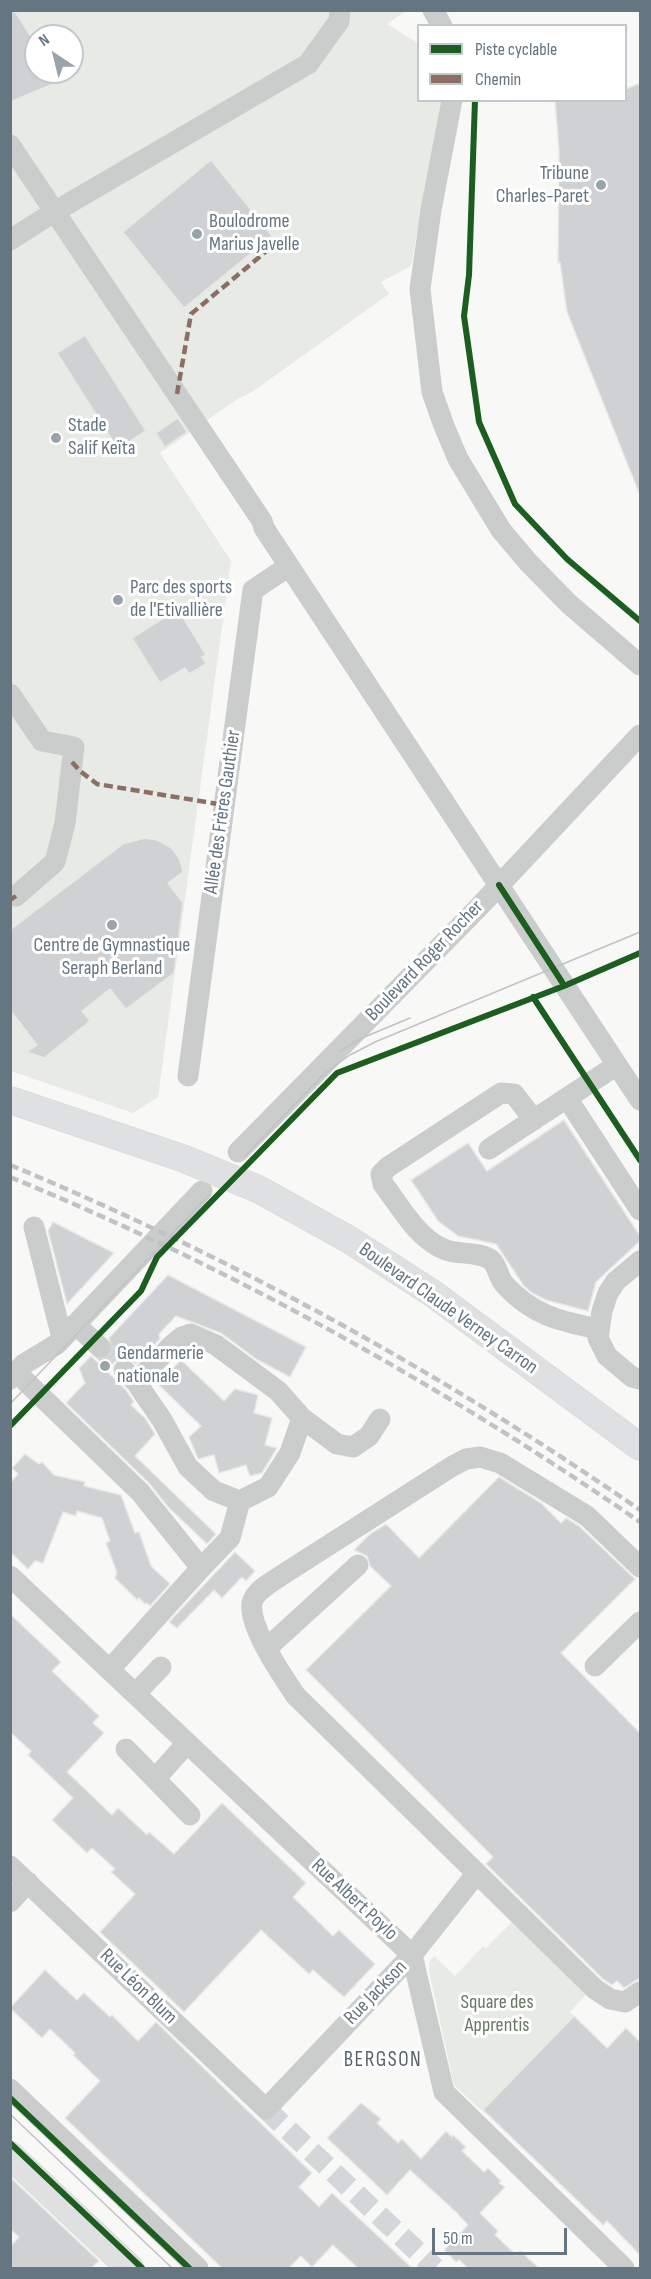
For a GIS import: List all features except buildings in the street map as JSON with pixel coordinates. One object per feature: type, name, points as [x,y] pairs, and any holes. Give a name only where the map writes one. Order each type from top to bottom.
[{"type":"main road","name":"Boulevard Claude Verney Carron","points":[[10,1100],[182,1158],[258,1189],[348,1239],[432,1293],[640,1447]]},
{"type":"main road","points":[[10,2155],[119,2265]]},
{"type":"street","points":[[10,240],[308,64],[339,21],[340,10]]},
{"type":"street","points":[[433,10],[441,24]]},
{"type":"street","points":[[452,102],[431,210],[420,289],[432,392],[458,459],[501,530],[568,603],[640,665]]},
{"type":"street","points":[[10,145],[262,521],[264,528],[289,567],[640,1100]]},
{"type":"street","name":"Allée des Frères Gauthier","points":[[188,1076],[253,590],[289,567]]},
{"type":"street","points":[[10,694],[42,741],[74,747],[65,823],[55,862],[16,896]]},
{"type":"street","name":"Boulevard Roger Rocher","points":[[238,1152],[499,885],[640,735]]},
{"type":"street","points":[[489,1149],[617,1065]]},
{"type":"street","points":[[534,1120],[514,1094],[501,1093],[388,1167],[381,1174],[383,1184],[418,1230],[445,1250],[480,1255],[491,1260],[502,1282],[529,1307],[556,1320],[598,1329]]},
{"type":"street","points":[[567,1098],[640,1210]]},
{"type":"street","points":[[201,1568],[140,1492],[14,1376],[24,1364],[65,1336],[202,1191]]},
{"type":"street","points":[[34,1227],[65,1336]]},
{"type":"street","points":[[640,1261],[616,1281],[608,1293],[598,1329],[598,1338],[607,1356],[632,1377],[640,1379]]},
{"type":"street","points":[[302,1418],[290,1453],[268,1487],[240,1501],[214,1491],[188,1467],[162,1420],[130,1376],[182,1337],[192,1334],[216,1345],[278,1391],[302,1418],[337,1444],[353,1447],[369,1436],[380,1419]]},
{"type":"street","points":[[65,1336],[100,1347]]},
{"type":"street","points":[[640,1568],[587,1516],[521,1474],[500,1463],[480,1457],[466,1459],[258,1592],[252,1603],[254,1620],[267,1648],[296,1696],[595,1989],[610,1999],[625,2002],[640,1992]]},
{"type":"street","points":[[110,1669],[230,1538],[240,1501]]},
{"type":"street","points":[[267,1648],[358,1565]]},
{"type":"street","name":"Rue Albert Poylo","points":[[10,1576],[412,1955],[444,2092],[624,2268]]},
{"type":"street","points":[[595,1666],[640,1622]]},
{"type":"street","points":[[135,1694],[161,1667]]},
{"type":"street","points":[[155,1779],[187,1743]]},
{"type":"street","points":[[126,1749],[190,1815]]},
{"type":"street","name":"Rue Léon Blum","points":[[10,1866],[266,2109]]},
{"type":"street","name":"Rue Jackson","points":[[266,2109],[412,1955],[477,1873]]},
{"type":"street","points":[[10,1902],[28,1882]]},
{"type":"street","points":[[10,2089],[198,2268]]},
{"type":"green space","name":"Parc des sports de l'Etivallière","points":[[11,11],[406,11],[387,24],[417,42],[417,102],[441,102],[411,266],[381,282],[389,294],[252,392],[239,398],[160,453],[231,561],[158,1097],[133,1113],[11,1071]]},
{"type":"green space","name":"Square des Apprentis","points":[[516,1918],[589,1991],[570,2012],[574,2016],[482,2111],[454,2085],[429,1971],[430,1961],[434,1956],[455,1976],[483,1946],[486,1948]]},
{"type":"tunnel","points":[[100,1347],[124,1370]]},
{"type":"tunnel","points":[[266,2109],[435,2268]]},
{"type":"tram line","points":[[245,1156],[326,1072],[350,1055],[375,1042],[640,932]]},
{"type":"tram line","points":[[340,1051],[362,1038],[410,1018]]},
{"type":"tram line","points":[[10,1404],[209,1195]]},
{"type":"tram line","points":[[10,2114],[172,2268]]},
{"type":"railway","points":[[10,1165],[175,1239],[335,1321],[490,1412],[640,1510]]},
{"type":"railway","points":[[10,1177],[174,1250],[334,1333],[490,1424],[640,1522]]},
{"type":"marked path","points":[[177,394],[191,314],[281,239]]},
{"type":"marked path","points":[[72,762],[97,784],[224,805]]},
{"type":"marked path","points":[[10,900],[16,896]]},
{"type":"cycle path","points":[[475,102],[469,275],[464,316],[479,422],[515,504],[567,559],[640,621]]},
{"type":"cycle path","points":[[499,885],[562,982]]},
{"type":"cycle path","points":[[10,1426],[141,1291],[157,1257],[337,1073],[564,986],[640,953]]},
{"type":"cycle path","points":[[533,997],[640,1160]]},
{"type":"cycle path","points":[[10,2098],[189,2268]]},
{"type":"cycle path","points":[[10,2143],[142,2268]]},
{"type":"place","name":"Tribune Charles-Paret","points":[[601,185]]},
{"type":"place","name":"Boulodrome Marius Javelle","points":[[197,234]]},
{"type":"place","name":"Stade Salif Keïta","points":[[56,438]]},
{"type":"place","name":"Parc des sports de l'Etivallière","points":[[118,600]]},
{"type":"place","name":"Centre de Gymnastique Seraph Berland","points":[[112,925]]},
{"type":"place","name":"Gendarmerie nationale","points":[[105,1366]]},
{"type":"district","name":"BERGSON","points":[[383,2061]]}]
